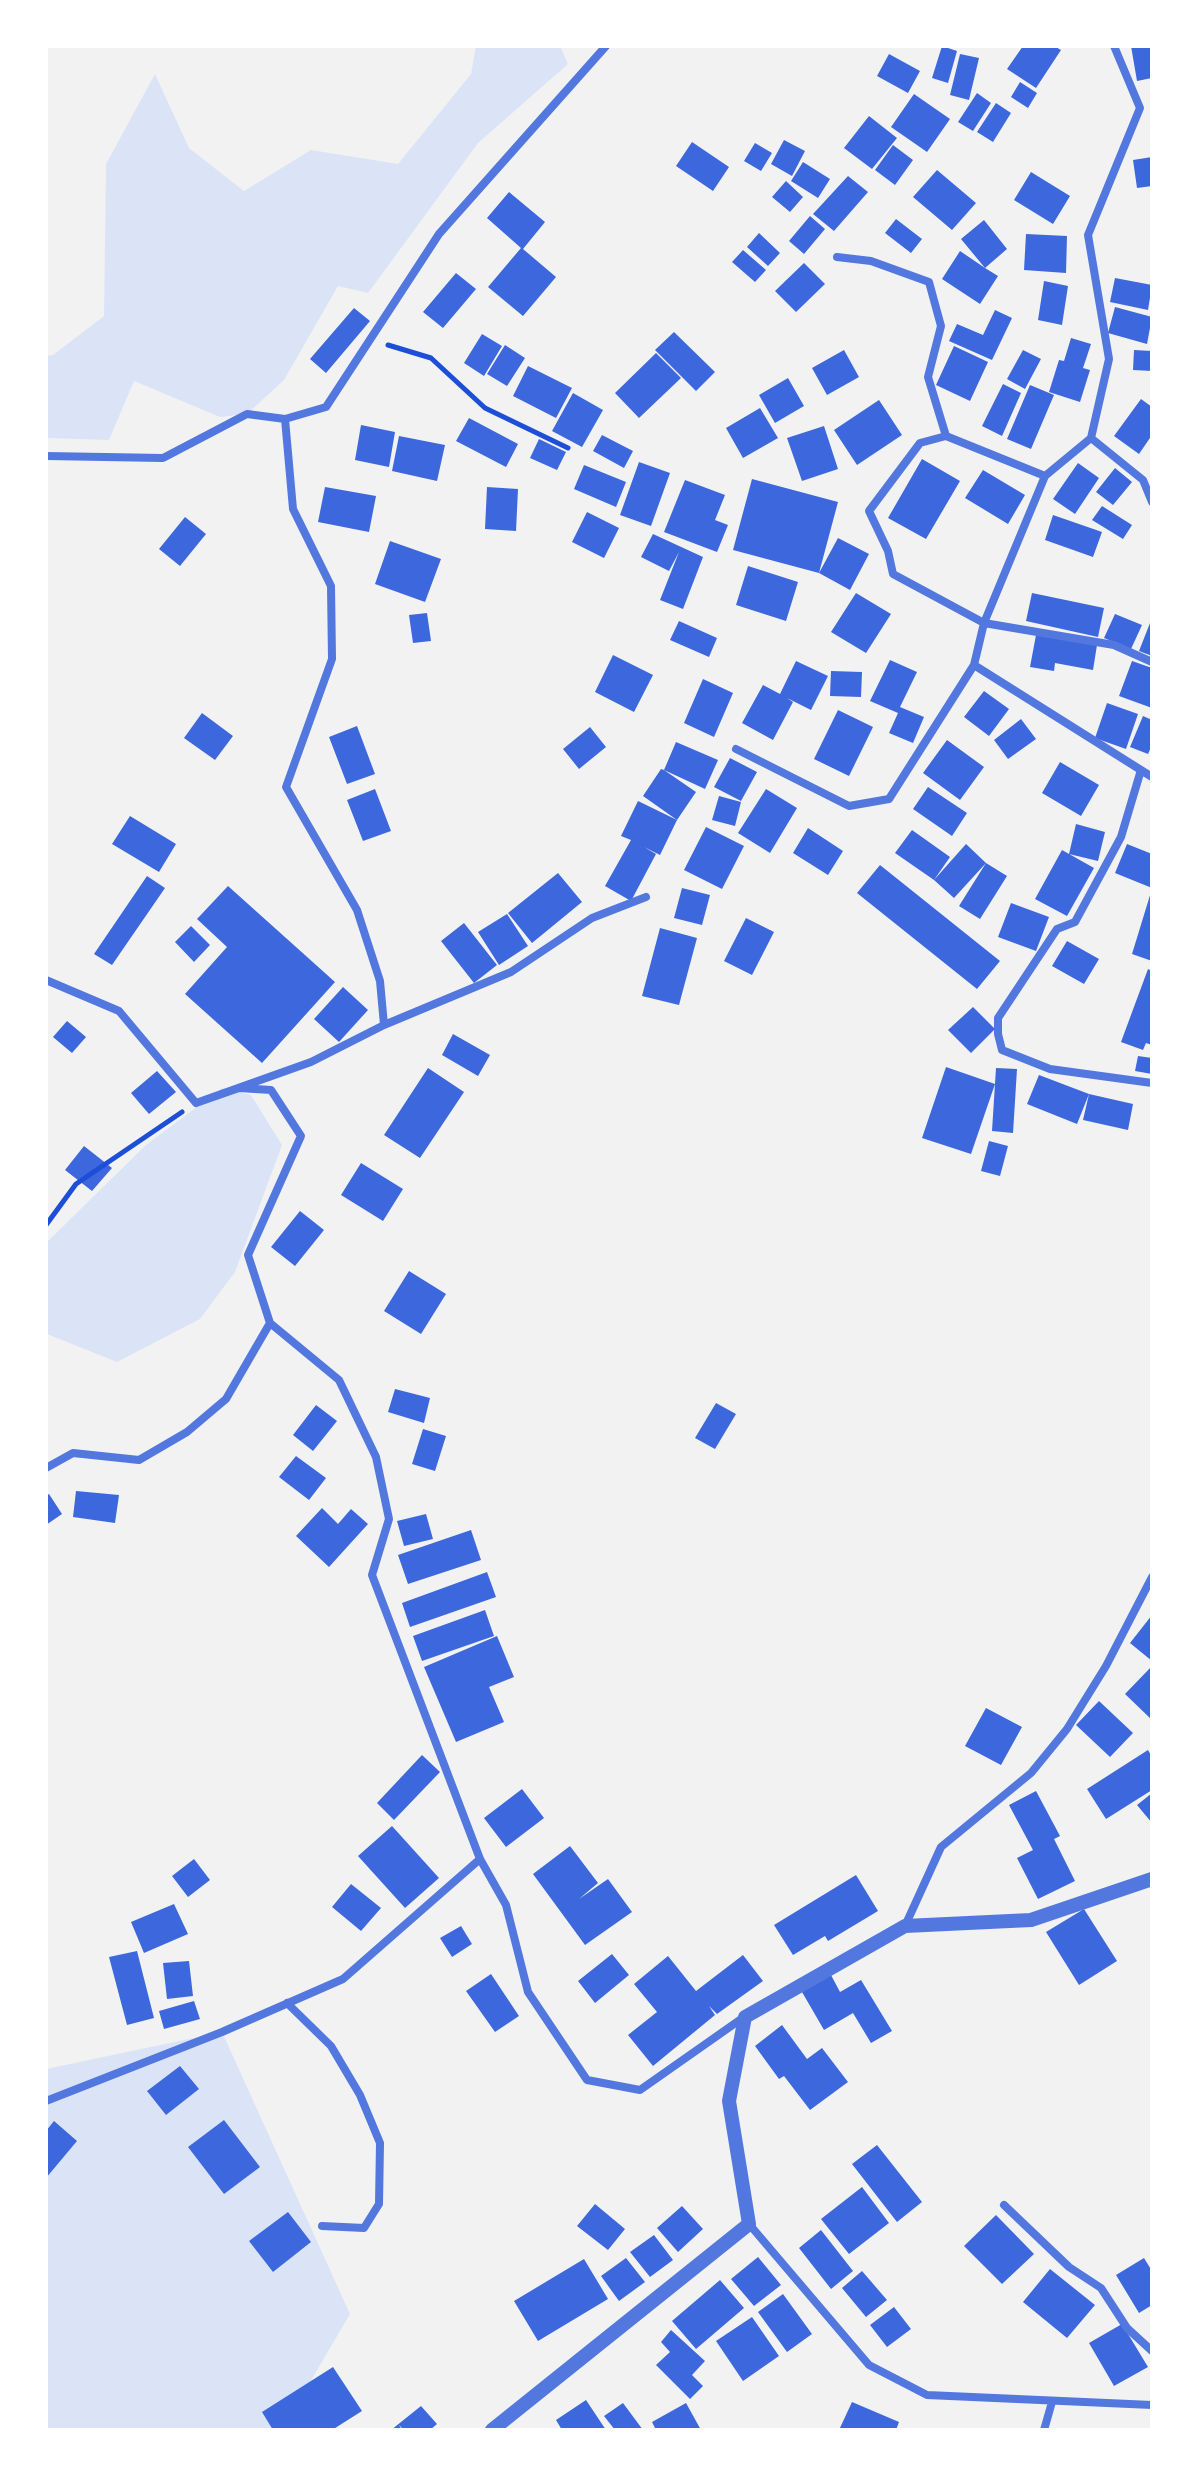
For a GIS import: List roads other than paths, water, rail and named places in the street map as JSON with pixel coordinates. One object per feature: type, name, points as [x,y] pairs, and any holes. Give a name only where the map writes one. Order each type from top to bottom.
[{"type":"street","points":[[46,456],[163,458],[247,414],[285,419],[326,407],[439,234],[606,46]]},
{"type":"street","points":[[736,749],[849,806],[889,799],[974,665],[984,623],[1045,476],[1091,438],[1109,359],[1088,235],[1140,108],[1114,46]]},
{"type":"street","points":[[837,257],[871,261],[929,282],[941,326],[928,377],[946,436]]},
{"type":"street","points":[[285,419],[293,509],[331,586],[332,644],[332,659],[286,787],[357,910],[380,981],[384,1025]]},
{"type":"street","points":[[1045,476],[946,436],[920,443],[869,511],[888,551],[893,574],[984,623],[1114,645],[1152,662]]},
{"type":"street","points":[[1091,438],[1143,480],[1152,502]]},
{"type":"street","points":[[974,665],[1152,777]]},
{"type":"street","points":[[1141,770],[1121,837],[1088,898],[1075,922],[1057,929],[998,1018],[998,1034],[1002,1050],[1050,1069],[1152,1083]]},
{"type":"street","points":[[46,980],[119,1011],[196,1103],[311,1062],[384,1025],[511,972],[592,918],[646,897]]},
{"type":"street","points":[[210,1098],[239,1088],[271,1090],[301,1136],[248,1255],[270,1323],[339,1380],[376,1457],[389,1519],[372,1575],[480,1859],[506,1905],[528,1992],[587,2080],[640,2090],[745,2017],[905,1926],[1031,1920],[1152,1879]]},
{"type":"street","points":[[46,1468],[73,1453],[139,1460],[187,1432],[226,1399],[270,1323]]},
{"type":"street","points":[[905,1926],[941,1847],[1031,1773],[1067,1729],[1106,1666],[1152,1577]]},
{"type":"street","points":[[46,2101],[343,1979],[480,1859]]},
{"type":"street","points":[[287,2003],[331,2046],[360,2095],[380,2143],[379,2204],[364,2228],[322,2226]]},
{"type":"street","points":[[745,2017],[729,2101],[749,2224],[869,2365],[927,2395],[1152,2405]]},
{"type":"street","points":[[1004,2205],[1069,2267],[1101,2288],[1127,2328],[1152,2351]]},
{"type":"street","points":[[492,2430],[749,2224]]},
{"type":"street","points":[[1044,2430],[1052,2402]]}]
